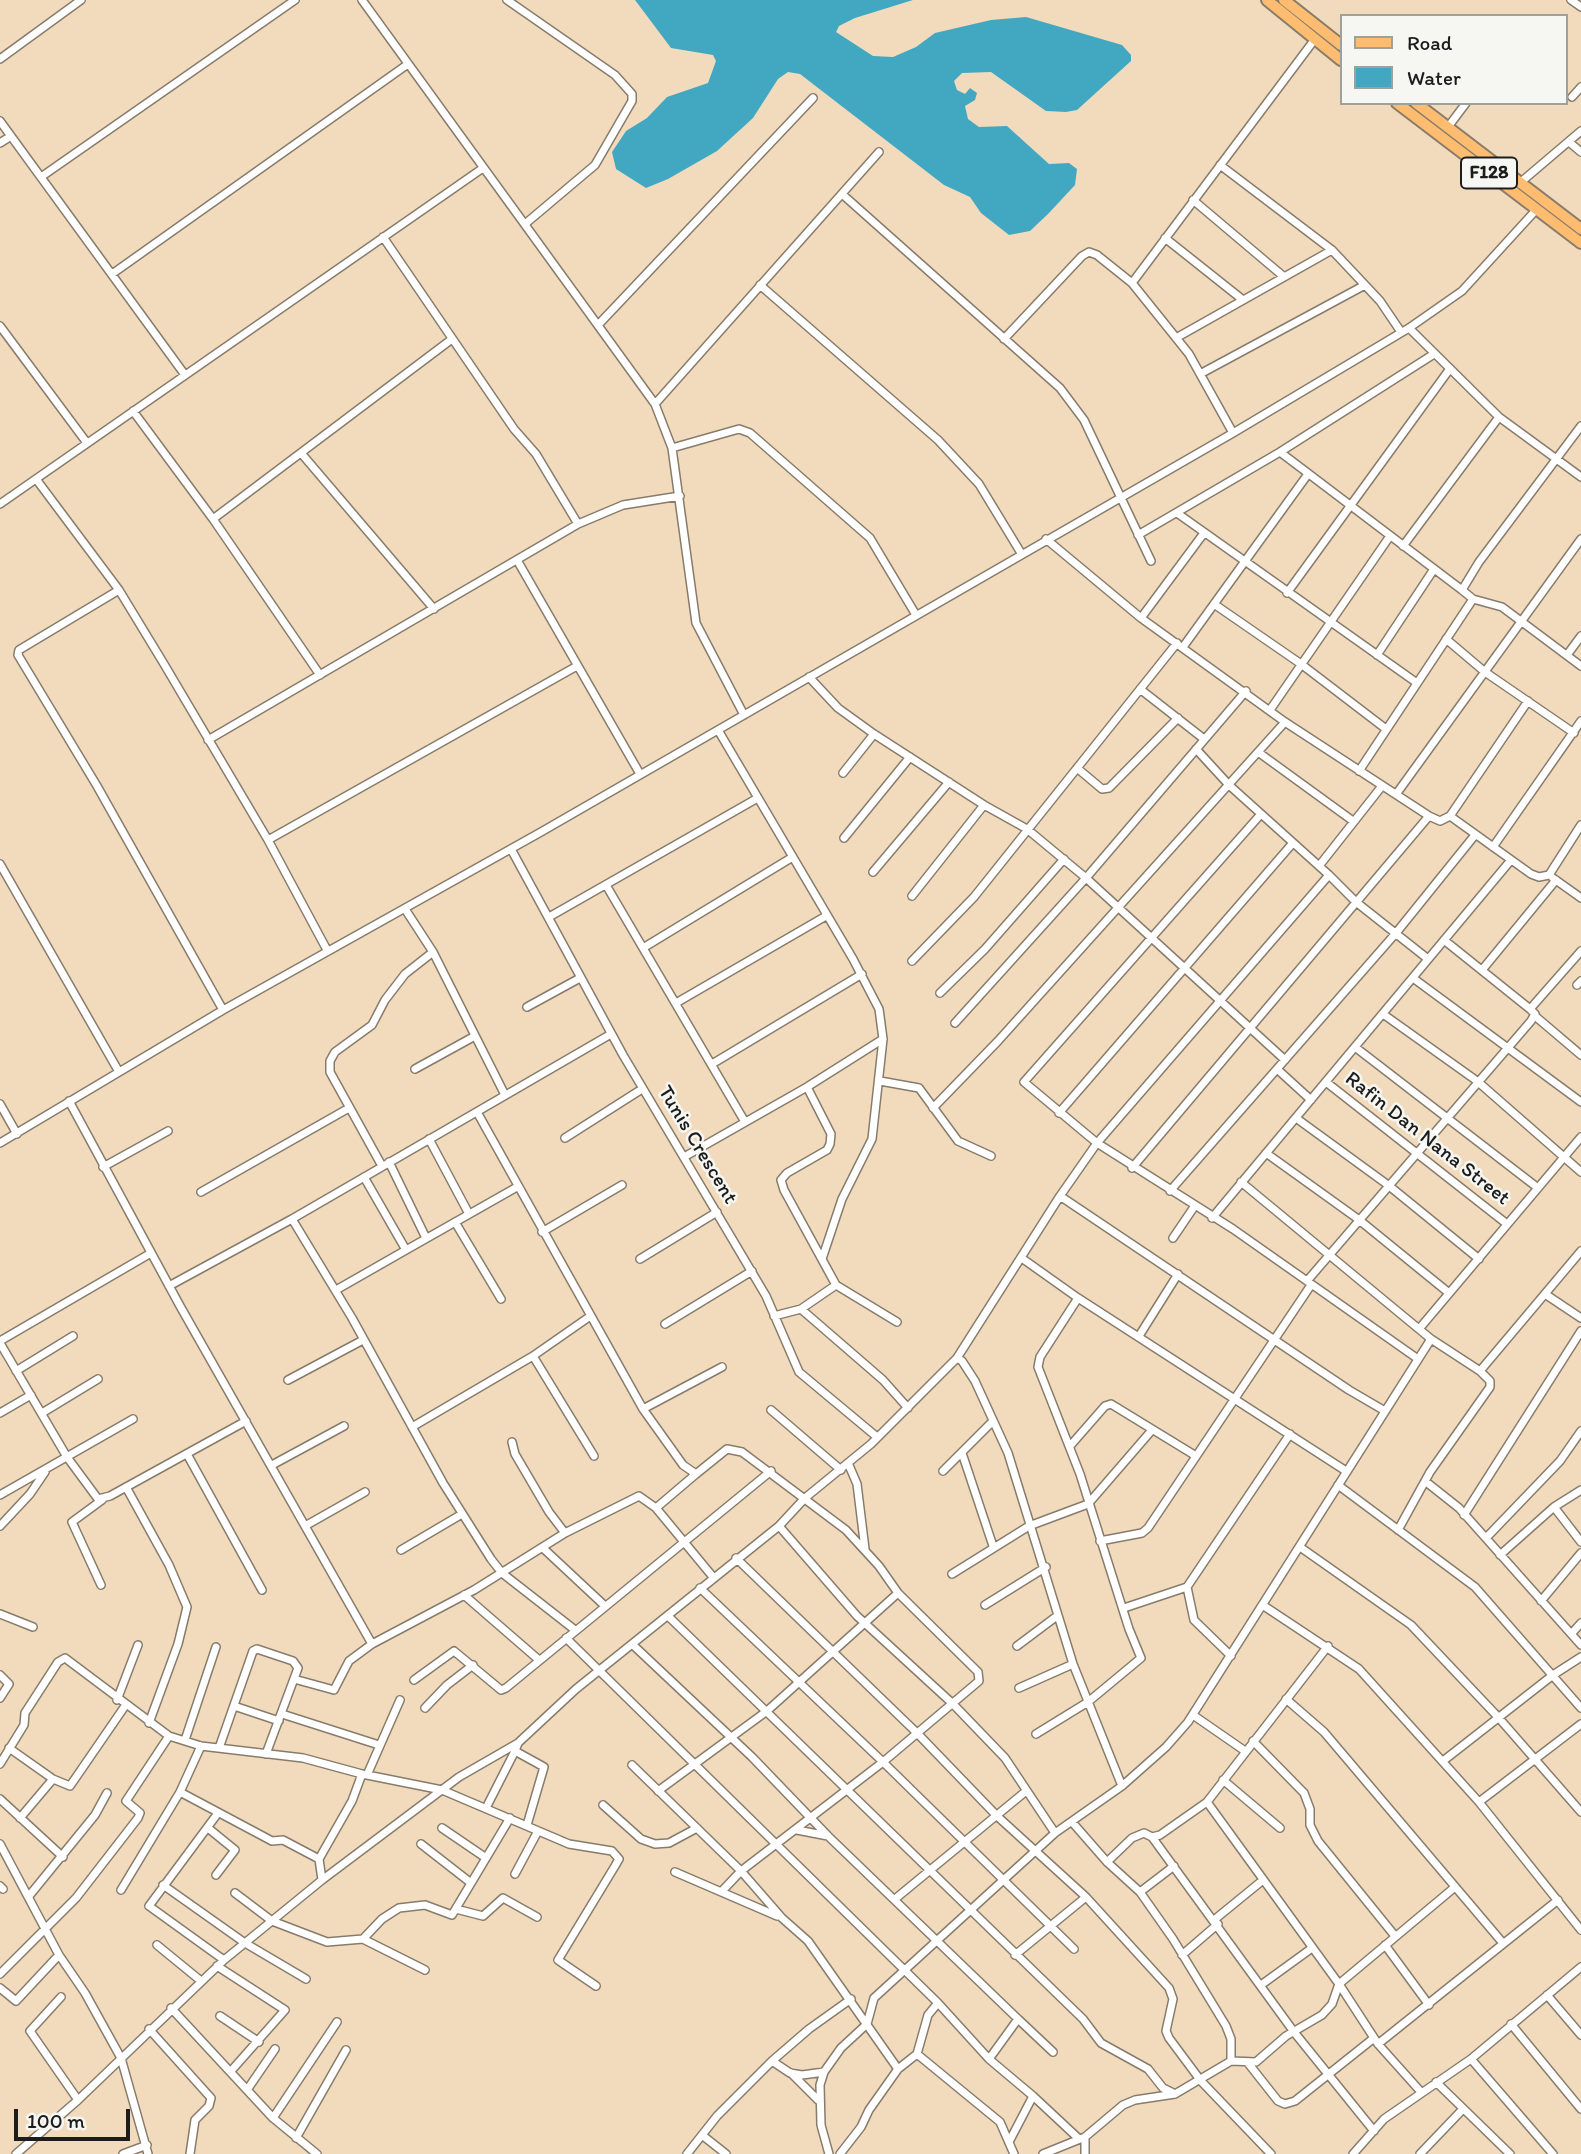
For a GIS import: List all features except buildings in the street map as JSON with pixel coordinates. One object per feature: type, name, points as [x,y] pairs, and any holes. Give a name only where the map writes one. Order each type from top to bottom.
[{"type":"main road","points":[[1267,0],[1340,59]]},
{"type":"main road","points":[[1284,0],[1340,44]]},
{"type":"main road","name":"F128","points":[[1400,105],[1581,243]]},
{"type":"main road","name":"F128","points":[[1419,105],[1581,229]]},
{"type":"street","points":[[0,59],[69,3],[81,0]]},
{"type":"street","points":[[41,177],[296,0]]},
{"type":"street","points":[[507,0],[615,75],[632,94],[632,101],[595,164],[525,224]]},
{"type":"street","points":[[1571,0],[1581,7]]},
{"type":"street","points":[[365,1],[655,404],[672,448],[696,623],[744,715]]},
{"type":"street","points":[[1132,283],[1315,39]]},
{"type":"street","points":[[112,274],[408,64]]},
{"type":"street","points":[[1572,97],[1581,87]]},
{"type":"street","points":[[598,325],[813,98]]},
{"type":"street","points":[[1448,127],[1464,105]]},
{"type":"street","points":[[0,121],[185,375]]},
{"type":"street","points":[[1521,183],[1581,131]]},
{"type":"street","points":[[0,143],[11,136]]},
{"type":"street","points":[[1569,142],[1581,152]]},
{"type":"street","points":[[655,404],[879,152]]},
{"type":"street","points":[[1220,165],[1332,250],[1405,330],[1499,417],[1581,477]]},
{"type":"street","points":[[0,505],[483,167]]},
{"type":"street","points":[[842,194],[1059,388],[1084,420],[1151,561]]},
{"type":"street","points":[[1194,201],[1283,276]]},
{"type":"street","points":[[0,1143],[223,1010],[718,730],[1233,433],[1405,330],[1462,291],[1536,210]]},
{"type":"street","points":[[383,237],[514,429],[536,454],[578,524]]},
{"type":"street","points":[[1165,238],[1243,300]]},
{"type":"street","points":[[1175,338],[1332,250]]},
{"type":"street","points":[[1004,339],[1082,256],[1089,252],[1132,283],[1200,374],[1233,433]]},
{"type":"street","points":[[760,285],[938,440],[979,484],[1021,553]]},
{"type":"street","points":[[1200,374],[1365,285]]},
{"type":"street","points":[[0,326],[87,443]]},
{"type":"street","points":[[213,519],[452,338]]},
{"type":"street","points":[[1138,535],[1280,453],[1434,354]]},
{"type":"street","points":[[1287,593],[1449,370]]},
{"type":"street","points":[[132,411],[213,519],[320,675]]},
{"type":"street","points":[[1403,546],[1499,417]]},
{"type":"street","points":[[1462,590],[1479,562],[1581,426]]},
{"type":"street","points":[[672,448],[739,429],[750,433],[870,538],[916,615]]},
{"type":"street","points":[[301,453],[434,609]]},
{"type":"street","points":[[1280,453],[1473,599],[1502,607],[1581,666]]},
{"type":"street","points":[[912,961],[974,897],[1140,689],[1214,604],[1308,474]]},
{"type":"street","points":[[36,479],[119,590],[268,840],[327,950]]},
{"type":"street","points":[[208,740],[578,524],[623,505],[680,496]]},
{"type":"street","points":[[1177,513],[1329,624],[1417,682]]},
{"type":"street","points":[[1142,618],[1204,533]]},
{"type":"street","points":[[1269,710],[1390,536]]},
{"type":"street","points":[[1396,793],[1581,539]]},
{"type":"street","points":[[1046,540],[1142,618],[1246,691],[1285,722],[1440,821],[1450,816],[1528,701]]},
{"type":"street","points":[[517,560],[640,774]]},
{"type":"street","points":[[1377,656],[1434,569]]},
{"type":"street","points":[[119,590],[19,650],[18,655],[103,797],[223,1010]]},
{"type":"street","points":[[1359,771],[1473,599]]},
{"type":"street","points":[[1214,604],[1301,664],[1386,729]]},
{"type":"street","points":[[1567,655],[1581,636]]},
{"type":"street","points":[[1446,639],[1485,672],[1574,733]]},
{"type":"street","points":[[268,840],[577,666]]},
{"type":"street","points":[[810,677],[838,708],[874,734],[984,805],[1027,829],[1086,878],[1284,1060]]},
{"type":"street","points":[[1140,689],[1204,739]]},
{"type":"street","points":[[954,1023],[1086,878],[1246,691]]},
{"type":"street","points":[[1077,768],[1102,789],[1109,788],[1178,718]]},
{"type":"street","points":[[1493,847],[1581,721]]},
{"type":"street","points":[[933,1108],[1285,722]]},
{"type":"street","points":[[718,730],[756,800],[862,974],[879,1009],[883,1038],[872,1139],[842,1199],[822,1259]]},
{"type":"street","points":[[843,773],[874,734]]},
{"type":"street","points":[[1196,749],[1229,785],[1356,902],[1428,959]]},
{"type":"street","points":[[1258,752],[1353,821]]},
{"type":"street","points":[[844,838],[910,757]]},
{"type":"street","points":[[873,872],[949,782]]},
{"type":"street","points":[[1318,866],[1382,786]]},
{"type":"street","points":[[549,917],[756,800]]},
{"type":"street","points":[[912,896],[984,805]]},
{"type":"street","points":[[1261,814],[1025,1079],[1028,1088],[1132,1168],[1212,1217],[1418,1359]]},
{"type":"street","points":[[1132,1168],[1429,816]]},
{"type":"street","points":[[1450,816],[1539,877],[1549,875],[1581,825]]},
{"type":"street","points":[[1170,1191],[1396,933],[1475,835]]},
{"type":"street","points":[[1059,1113],[1292,844]]},
{"type":"street","name":"Tunis Crescent","points":[[511,849],[642,1089],[752,1271],[799,1372],[877,1437]]},
{"type":"street","points":[[643,948],[791,858]]},
{"type":"street","points":[[940,993],[985,949],[1064,859]]},
{"type":"street","points":[[1212,1217],[1511,860]]},
{"type":"street","points":[[0,864],[119,1072]]},
{"type":"street","points":[[16,2154],[78,2100],[220,1963],[322,1880],[459,1777],[516,1747],[599,1671],[779,1526],[806,1498],[841,1470],[910,1406],[957,1358],[1097,1143],[1329,875]]},
{"type":"street","points":[[1549,875],[1581,898]]},
{"type":"street","points":[[1482,970],[1556,880]]},
{"type":"street","points":[[606,885],[745,1122]]},
{"type":"street","points":[[405,909],[433,952],[505,1095]]},
{"type":"street","points":[[676,1003],[826,916]]},
{"type":"street","points":[[1444,940],[1530,1009],[1581,1055]]},
{"type":"street","points":[[1530,1009],[1581,951]]},
{"type":"street","points":[[426,1238],[386,1164],[349,1108],[330,1072],[330,1061],[335,1052],[372,1025],[385,1000],[405,974],[433,952]]},
{"type":"street","points":[[712,1064],[862,974]]},
{"type":"street","points":[[527,1007],[580,978]]},
{"type":"street","points":[[1413,978],[1581,1102]]},
{"type":"street","points":[[1383,1014],[1477,1081],[1581,1172]]},
{"type":"street","points":[[1100,1541],[1142,1533],[1329,1255],[1535,1016]]},
{"type":"street","points":[[169,1286],[292,1219],[611,1034]]},
{"type":"street","points":[[415,1069],[475,1036]]},
{"type":"street","points":[[684,1157],[807,1087],[883,1038]]},
{"type":"street","points":[[1355,1048],[1538,1188]]},
{"type":"street","points":[[1277,1069],[1311,1100]]},
{"type":"street","points":[[880,1081],[915,1085],[958,1141],[990,1156]]},
{"type":"street","name":"Rafin Dan Nana Street","points":[[1326,1082],[1507,1224]]},
{"type":"street","points":[[807,1087],[831,1134],[831,1144],[781,1180],[836,1284],[897,1322]]},
{"type":"street","points":[[565,1138],[642,1089]]},
{"type":"street","points":[[69,1101],[169,1286],[372,1644]]},
{"type":"street","points":[[0,1104],[17,1134]]},
{"type":"street","points":[[201,1192],[349,1108]]},
{"type":"street","points":[[477,1112],[589,1317],[643,1409],[672,1453],[696,1474]]},
{"type":"street","points":[[1296,1118],[1388,1185],[1479,1259]]},
{"type":"street","points":[[103,1167],[168,1131]]},
{"type":"street","points":[[1419,1329],[1581,1137]]},
{"type":"street","points":[[429,1139],[469,1214]]},
{"type":"street","points":[[1266,1153],[1359,1219],[1449,1293]]},
{"type":"street","points":[[364,1177],[406,1250]]},
{"type":"street","points":[[1241,1182],[1431,1339],[1480,1371],[1490,1381],[1490,1387],[1425,1481],[1398,1530]]},
{"type":"street","points":[[542,1232],[622,1185]]},
{"type":"street","points":[[336,1290],[517,1187]]},
{"type":"street","points":[[1060,1196],[1349,1390],[1385,1410]]},
{"type":"street","points":[[1173,1238],[1194,1207]]},
{"type":"street","points":[[640,1259],[717,1212]]},
{"type":"street","points":[[292,1219],[336,1290],[462,1514],[502,1573],[575,1630]]},
{"type":"street","points":[[455,1222],[501,1299]]},
{"type":"street","points":[[102,1500],[67,1457],[0,1342],[151,1253]]},
{"type":"street","points":[[1480,1371],[1580,1253]]},
{"type":"street","points":[[1023,1259],[1078,1298],[1346,1471]]},
{"type":"street","points":[[665,1324],[752,1271]]},
{"type":"street","points":[[1139,1336],[1178,1274]]},
{"type":"street","points":[[774,1315],[801,1309],[836,1284]]},
{"type":"street","points":[[1545,1294],[1581,1318]]},
{"type":"street","points":[[1035,1734],[1088,1702],[1140,1661],[1141,1653],[1129,1629],[1070,1446],[1038,1367],[1040,1357],[1078,1298]]},
{"type":"street","points":[[801,1309],[910,1406]]},
{"type":"street","points":[[412,1427],[533,1356],[589,1317]]},
{"type":"street","points":[[1464,1515],[1581,1331]]},
{"type":"street","points":[[16,1371],[73,1336]]},
{"type":"street","points":[[829,2154],[818,2100],[824,2072],[841,2048],[867,2024],[874,1998],[1059,1830],[1122,1786],[1166,1746],[1193,1715],[1431,1339]]},
{"type":"street","points":[[288,1380],[363,1340]]},
{"type":"street","points":[[533,1356],[594,1456]]},
{"type":"street","points":[[957,1358],[975,1381],[1008,1453],[1029,1526],[1046,1567],[1057,1616],[1073,1664],[1122,1786]]},
{"type":"street","points":[[643,1409],[722,1367]]},
{"type":"street","points":[[42,1413],[98,1379]]},
{"type":"street","points":[[0,1413],[31,1395]]},
{"type":"street","points":[[1070,1446],[1105,1406],[1111,1404],[1196,1456]]},
{"type":"street","points":[[771,1410],[841,1470]]},
{"type":"street","points":[[0,1495],[133,1419]]},
{"type":"street","points":[[101,1585],[72,1522],[102,1500],[246,1421]]},
{"type":"street","points":[[943,1471],[993,1421]]},
{"type":"street","points":[[272,1465],[344,1426]]},
{"type":"street","points":[[952,1574],[1029,1526],[1088,1504],[1152,1430]]},
{"type":"street","points":[[1486,1538],[1560,1461],[1581,1431]]},
{"type":"street","points":[[1124,1608],[1187,1587],[1290,1434]]},
{"type":"street","points":[[512,1442],[515,1454],[549,1512],[565,1533]]},
{"type":"street","points":[[656,1508],[727,1449],[742,1452],[806,1498],[865,1550],[898,1593],[978,1672],[979,1681],[953,1704],[847,1791],[741,1871],[723,1890]]},
{"type":"street","points":[[962,1453],[993,1546]]},
{"type":"street","points":[[187,1454],[262,1590]]},
{"type":"street","points":[[848,1463],[857,1484],[865,1550]]},
{"type":"street","points":[[0,1526],[30,1494],[47,1468]]},
{"type":"street","points":[[414,1680],[454,1651],[501,1690],[771,1471]]},
{"type":"street","points":[[1425,1481],[1486,1538],[1581,1646]]},
{"type":"street","points":[[1338,1485],[1475,1587],[1581,1708]]},
{"type":"street","points":[[126,1488],[169,1565],[187,1607],[178,1644],[149,1723]]},
{"type":"street","points":[[1500,1555],[1554,1507],[1581,1490]]},
{"type":"street","points":[[305,1526],[365,1492]]},
{"type":"street","points":[[294,1679],[334,1690],[349,1661],[372,1644],[544,1549],[565,1533],[639,1496],[656,1508],[713,1577]]},
{"type":"street","points":[[1554,1507],[1581,1542]]},
{"type":"street","points":[[401,1550],[462,1514]]},
{"type":"street","points":[[779,1526],[867,1625],[953,1704],[1005,1758],[1025,1792],[1059,1830]]},
{"type":"street","points":[[1300,1547],[1411,1625],[1499,1717],[1581,1812]]},
{"type":"street","points":[[544,1549],[605,1606]]},
{"type":"street","points":[[1541,1601],[1581,1553]]},
{"type":"street","points":[[736,1558],[917,1733],[997,1816],[1086,1897],[1169,1988],[1173,1999],[1166,2031],[1201,2081],[1271,2154]]},
{"type":"street","points":[[985,1605],[1046,1567]]},
{"type":"street","points":[[1187,1587],[1194,1620],[1231,1656]]},
{"type":"street","points":[[700,1588],[801,1682],[1074,1949]]},
{"type":"street","points":[[658,1791],[767,1711],[867,1625],[898,1593]]},
{"type":"street","points":[[464,1595],[539,1660]]},
{"type":"street","points":[[1264,1606],[1359,1669],[1479,1802],[1581,1930]]},
{"type":"street","points":[[0,1614],[33,1627]]},
{"type":"street","points":[[667,1616],[1083,2019],[1101,2043],[1148,2069],[1163,2088],[1175,2094]]},
{"type":"street","points":[[1017,1646],[1057,1616]]},
{"type":"street","points":[[1572,1633],[1581,1623]]},
{"type":"street","points":[[566,1638],[906,1969],[989,2059],[1082,2137],[1085,2154]]},
{"type":"street","points":[[117,1700],[138,1645]]},
{"type":"street","points":[[633,1645],[1053,2052]]},
{"type":"street","points":[[1107,1862],[1132,1838],[1143,1833],[1160,1835],[1207,1802],[1328,1646]]},
{"type":"street","points":[[185,1740],[216,1647]]},
{"type":"street","points":[[219,1748],[253,1651],[257,1649],[297,1663],[294,1679],[267,1754]]},
{"type":"street","points":[[1443,1761],[1553,1675],[1581,1657]]},
{"type":"street","points":[[0,1764],[24,1725],[25,1713],[61,1658],[65,1658],[117,1700],[169,1736],[201,1746],[303,1758],[364,1775],[442,1790],[569,1843],[612,1851],[619,1859],[558,1961],[596,1986]]},
{"type":"street","points":[[1019,1688],[1073,1664]]},
{"type":"street","points":[[425,1708],[447,1685],[473,1665]]},
{"type":"street","points":[[0,1675],[9,1684],[0,1698]]},
{"type":"street","points":[[1286,1699],[1324,1732],[1434,1858],[1502,1942]]},
{"type":"street","points":[[322,1880],[319,1859],[352,1801],[400,1700]]},
{"type":"street","points":[[9,1748],[53,1779],[70,1786],[125,1706]]},
{"type":"street","points":[[234,1706],[379,1745]]},
{"type":"street","points":[[1193,1715],[1244,1751]]},
{"type":"street","points":[[1479,1802],[1581,1724]]},
{"type":"street","points":[[0,1975],[76,1898],[141,1814],[126,1801],[169,1736]]},
{"type":"street","points":[[1253,1741],[1304,1793],[1310,1809],[1310,1825],[1318,1841],[1395,1936]]},
{"type":"street","points":[[121,1889],[180,1791],[201,1746]]},
{"type":"street","points":[[486,1808],[516,1747]]},
{"type":"street","points":[[516,1747],[544,1767],[527,1825]]},
{"type":"street","points":[[632,1765],[741,1871],[782,1918],[808,1941],[898,2069]]},
{"type":"street","points":[[20,1818],[53,1779]]},
{"type":"street","points":[[1223,1780],[1280,1828]]},
{"type":"street","points":[[180,1791],[272,1842],[283,1840],[319,1859]]},
{"type":"street","points":[[895,1899],[1025,1792]]},
{"type":"street","points":[[29,1896],[95,1815],[107,1793]]},
{"type":"street","points":[[0,1799],[62,1857]]},
{"type":"street","points":[[1207,1802],[1339,1984],[1376,2041],[1422,2092]]},
{"type":"street","points":[[603,1805],[640,1839],[655,1844],[669,1843],[697,1828]]},
{"type":"street","points":[[218,1813],[149,1906],[220,1963],[285,2010],[231,2071]]},
{"type":"street","points":[[363,1939],[382,1919],[399,1908],[425,1906],[452,1915],[510,1818]]},
{"type":"street","points":[[1072,1822],[1107,1862],[1140,1892],[1182,1955],[1226,2026],[1230,2039],[1231,2061]]},
{"type":"street","points":[[208,1828],[235,1850],[216,1875]]},
{"type":"street","points":[[442,1828],[486,1858]]},
{"type":"street","points":[[797,1830],[828,1836]]},
{"type":"street","points":[[514,1874],[538,1831]]},
{"type":"street","points":[[1152,1836],[1294,2032],[1374,2131]]},
{"type":"street","points":[[0,1844],[59,1955],[85,1993],[121,2058],[148,2154]]},
{"type":"street","points":[[421,1844],[471,1883]]},
{"type":"street","points":[[1140,1892],[1174,1866]]},
{"type":"street","points":[[676,1872],[723,1890],[782,1918]]},
{"type":"street","points":[[1182,1955],[1263,1880]]},
{"type":"street","points":[[163,1885],[245,1943],[306,1979]]},
{"type":"street","points":[[1043,2154],[1082,2137],[1123,2105],[1135,2100],[1175,2094],[1231,2061],[1256,2062],[1294,2032],[1322,2015],[1332,2004],[1339,1984],[1455,1886]]},
{"type":"street","points":[[235,1893],[272,1921],[307,1937],[327,1942],[363,1939],[425,1970]]},
{"type":"street","points":[[1016,1955],[1050,1924],[1086,1897]]},
{"type":"street","points":[[456,1909],[483,1916],[503,1898],[537,1917]]},
{"type":"street","points":[[1248,2063],[1278,2101],[1285,2104],[1295,2101],[1329,2074],[1429,2005],[1502,1942],[1558,1900]]},
{"type":"street","points":[[157,1945],[201,1981]]},
{"type":"street","points":[[1385,1945],[1429,2005]]},
{"type":"street","points":[[1261,1986],[1312,1948]]},
{"type":"street","points":[[0,1988],[13,2000],[19,2000],[59,1955]]},
{"type":"street","points":[[1357,2153],[1384,2119],[1471,2059],[1581,1967]]},
{"type":"street","points":[[1548,1995],[1581,2035]]},
{"type":"street","points":[[61,1997],[30,2031],[78,2100]]},
{"type":"street","points":[[687,2154],[772,2061],[809,2029],[851,1999]]},
{"type":"street","points":[[840,2154],[862,2127],[869,2110],[898,2069],[917,2054],[928,2015],[938,2003]]},
{"type":"street","points":[[171,2008],[273,2118],[317,2154]]},
{"type":"street","points":[[220,2016],[259,2042]]},
{"type":"street","points":[[989,2059],[1018,2019]]},
{"type":"street","points":[[273,2118],[337,2022]]},
{"type":"street","points":[[1511,2024],[1581,2109]]},
{"type":"street","points":[[149,2029],[211,2098],[209,2106],[195,2120],[191,2154]]},
{"type":"street","points":[[247,2090],[275,2049]]},
{"type":"street","points":[[296,2138],[346,2050]]},
{"type":"street","points":[[917,2054],[1000,2122],[1014,2154]]},
{"type":"street","points":[[1471,2059],[1553,2154]]},
{"type":"street","points":[[772,2061],[790,2073],[818,2100]]},
{"type":"street","points":[[790,2073],[802,2075],[824,2072]]},
{"type":"street","points":[[1436,2082],[1510,2154]]},
{"type":"street","points":[[1009,2142],[1034,2096]]},
{"type":"street","points":[[1420,2154],[1464,2109]]},
{"type":"street","points":[[702,2135],[726,2154]]},
{"type":"street","points":[[123,2154],[147,2145]]},
{"type":"water","points":[[635,0],[913,0],[855,18],[839,26],[836,32],[873,56],[893,57],[916,47],[935,33],[991,20],[1026,17],[1122,45],[1131,55],[1131,61],[1077,110],[1066,112],[1046,111],[991,72],[962,73],[954,81],[957,90],[965,94],[970,88],[977,93],[975,100],[965,106],[968,119],[979,127],[1007,126],[1049,164],[1069,163],[1077,169],[1075,185],[1048,214],[1030,231],[1009,235],[981,213],[970,197],[944,185],[800,74],[788,72],[778,79],[753,118],[717,151],[668,179],[646,188],[616,169],[612,152],[626,131],[647,118],[667,97],[708,83],[716,61],[713,55],[671,48]]}]
